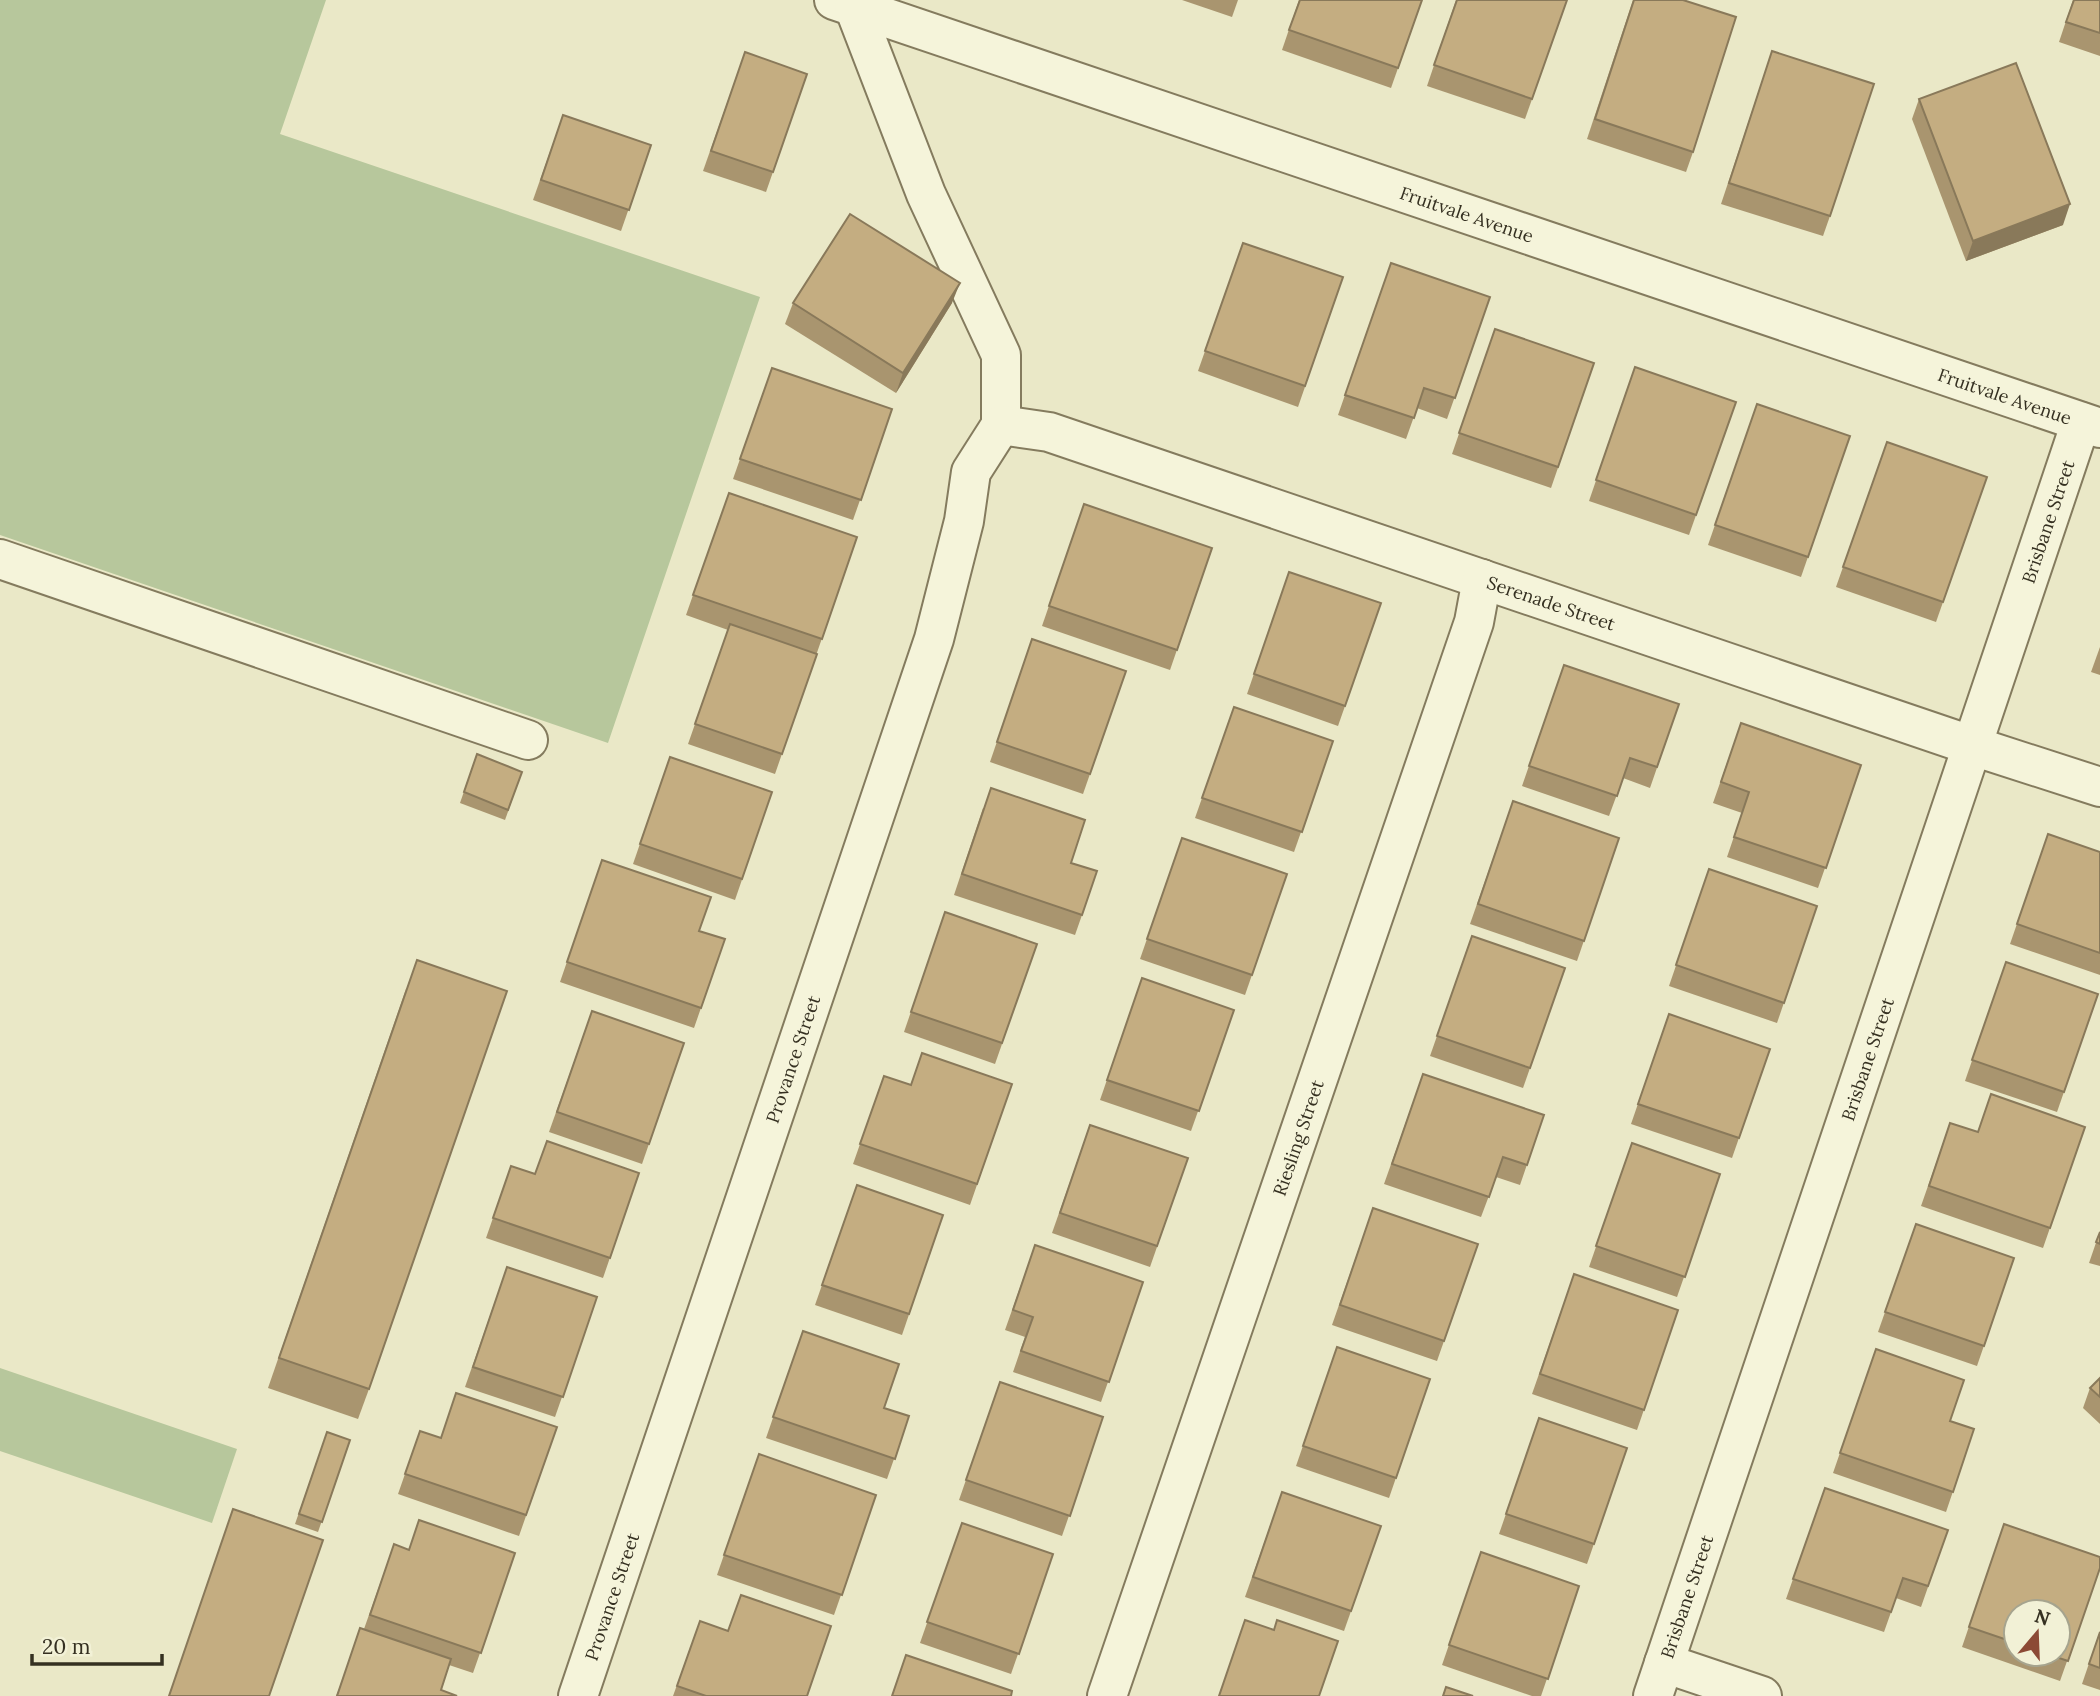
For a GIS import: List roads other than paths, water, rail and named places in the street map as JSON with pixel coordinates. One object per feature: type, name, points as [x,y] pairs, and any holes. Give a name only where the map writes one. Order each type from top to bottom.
[{"type":"street","name":"Fruitvale Avenue","points":[[848,2],[2091,425]]},
{"type":"street","points":[[848,2],[926,194],[1001,355],[1001,425]]},
{"type":"street","name":"Serenade Street","points":[[1001,425],[1049,432],[2100,787]]},
{"type":"street","name":"Provance Street","points":[[578,1696],[934,639],[964,521],[971,472],[1001,425]]},
{"type":"street","name":"Brisbane Street","points":[[1659,1680],[1973,746],[2091,425]]},
{"type":"street","points":[[0,559],[528,740]]},
{"type":"street","name":"Riesling Street","points":[[1107,1696],[1470,635],[1482,579]]},
{"type":"street","points":[[1659,1680],[1762,1696]]}]
